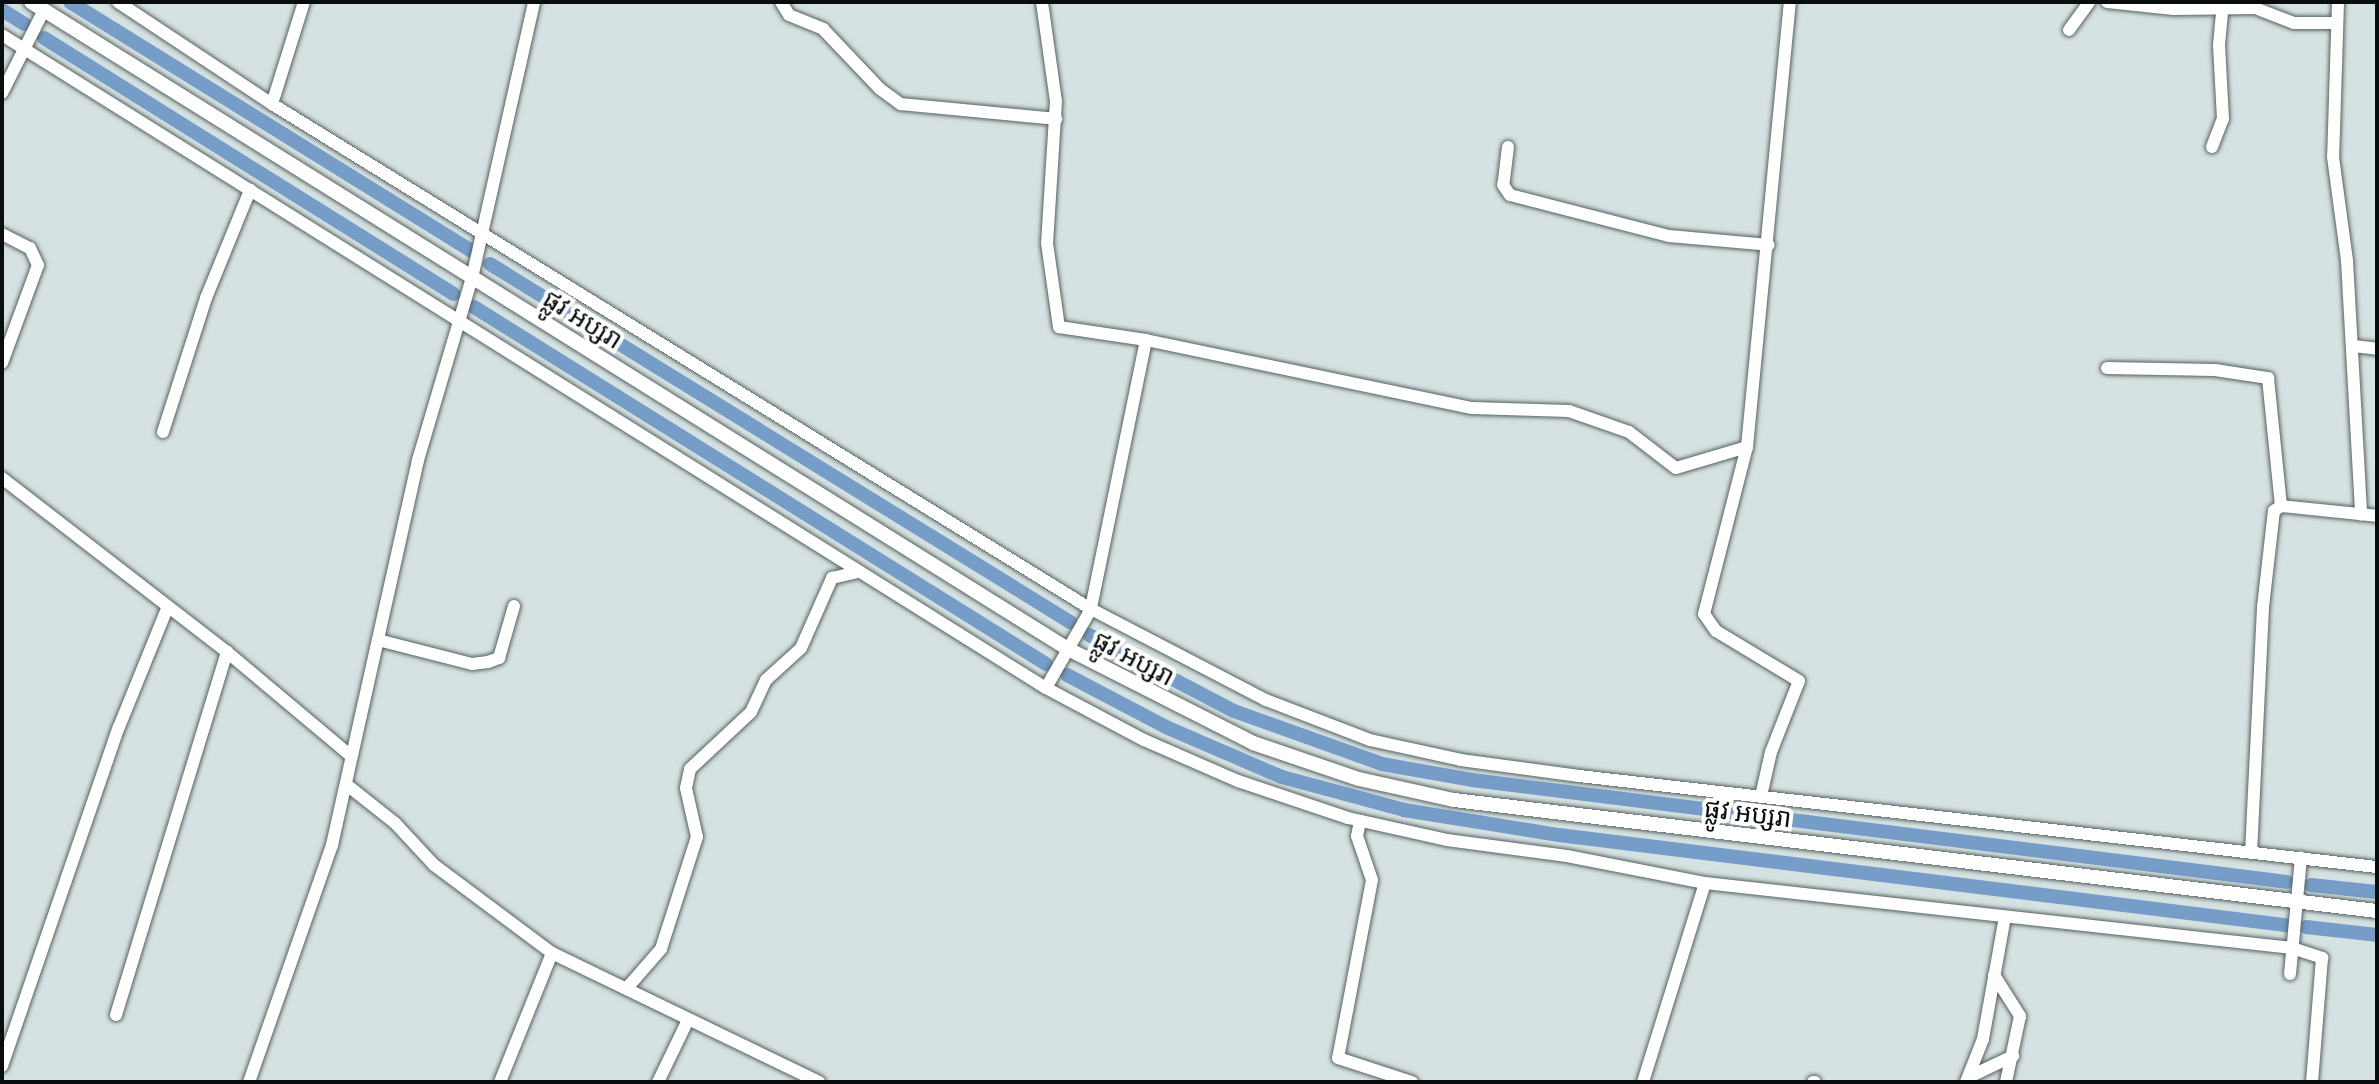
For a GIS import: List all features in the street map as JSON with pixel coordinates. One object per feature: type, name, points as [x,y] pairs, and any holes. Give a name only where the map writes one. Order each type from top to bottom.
[{"type":"street","points":[[118,2],[272,104],[1091,609],[1266,700],[1370,740],[1461,760],[2377,867]]},
{"type":"street","points":[[272,104],[304,2]]},
{"type":"street","points":[[249,1082],[332,845],[418,460],[457,320],[472,278],[534,2]]},
{"type":"street","points":[[781,2],[789,15],[823,29],[880,89],[901,104],[1056,119]]},
{"type":"street","points":[[1042,2],[1056,119],[1047,243],[1059,327],[1146,340],[1472,408],[1569,411],[1629,432],[1676,468],[1747,447]]},
{"type":"street","points":[[1761,796],[1771,752],[1799,681],[1716,631],[1704,614],[1747,447],[1769,245],[1790,2]]},
{"type":"street","points":[[2069,30],[2089,2]]},
{"type":"street","points":[[2107,2],[2174,9],[2223,4],[2255,8],[2294,23],[2337,23]]},
{"type":"street","points":[[2338,2],[2333,157],[2354,346],[2361,515]]},
{"type":"street","points":[[2212,147],[2223,119],[2219,45],[2223,4]]},
{"type":"street","points":[[2,93],[25,49],[38,6]]},
{"type":"street","name":"ផ្លូវ អប្សរា","points":[[38,6],[1068,649],[1253,743],[1359,779],[1454,800],[2377,911]]},
{"type":"street","points":[[2,35],[1046,688],[1144,740],[1225,775],[1360,821],[1705,883],[2292,948],[2322,958],[2312,1082]]},
{"type":"street","points":[[1508,147],[1503,185],[1510,195],[1669,236],[1769,245]]},
{"type":"street","points":[[163,432],[206,298],[250,190]]},
{"type":"street","points":[[2,234],[30,248],[38,265],[2,363]]},
{"type":"street","points":[[1046,688],[1091,609],[1146,340]]},
{"type":"street","points":[[2354,346],[2377,349]]},
{"type":"street","points":[[2107,368],[2215,370],[2268,378],[2281,506],[2270,524],[2265,574],[2251,853]]},
{"type":"street","points":[[2,478],[68,525],[167,609],[227,652],[351,756]]},
{"type":"street","points":[[2281,506],[2377,516]]},
{"type":"street","points":[[627,988],[661,949],[697,837],[686,788],[690,769],[751,712],[766,680],[801,648],[832,578],[860,572]]},
{"type":"street","points":[[378,640],[472,664],[488,662],[499,658],[514,606]]},
{"type":"street","points":[[2,1066],[119,727],[167,609]]},
{"type":"street","points":[[116,1015],[227,652]]},
{"type":"street","points":[[347,785],[395,823],[434,865],[552,953],[819,1082]]},
{"type":"street","points":[[1360,821],[1357,836],[1372,880],[1338,1058],[1412,1082]]},
{"type":"street","points":[[2290,974],[2301,858]]},
{"type":"street","points":[[1643,1082],[1705,883]]},
{"type":"street","points":[[1968,1079],[2005,917]]},
{"type":"street","points":[[500,1082],[552,953]]},
{"type":"street","points":[[1994,975],[2020,1016],[2006,1082]]},
{"type":"street","points":[[658,1082],[688,1020]]},
{"type":"street","points":[[1968,1079],[2013,1056]]},
{"type":"waterway","points":[[70,2],[471,251]]},
{"type":"waterway","points":[[2,10],[24,24]]},
{"type":"waterway","points":[[44,38],[454,294]]},
{"type":"waterway","points":[[490,264],[1070,622]]},
{"type":"waterway","points":[[474,307],[1046,664]]},
{"type":"waterway","points":[[1089,635],[1234,711],[1382,764],[1472,780],[2287,882]]},
{"type":"waterway","points":[[1067,675],[1168,728],[1282,777],[1404,810],[1559,835],[2285,925]]},
{"type":"waterway","points":[[2311,885],[2377,892]]},
{"type":"waterway","points":[[2306,927],[2377,935]]}]
